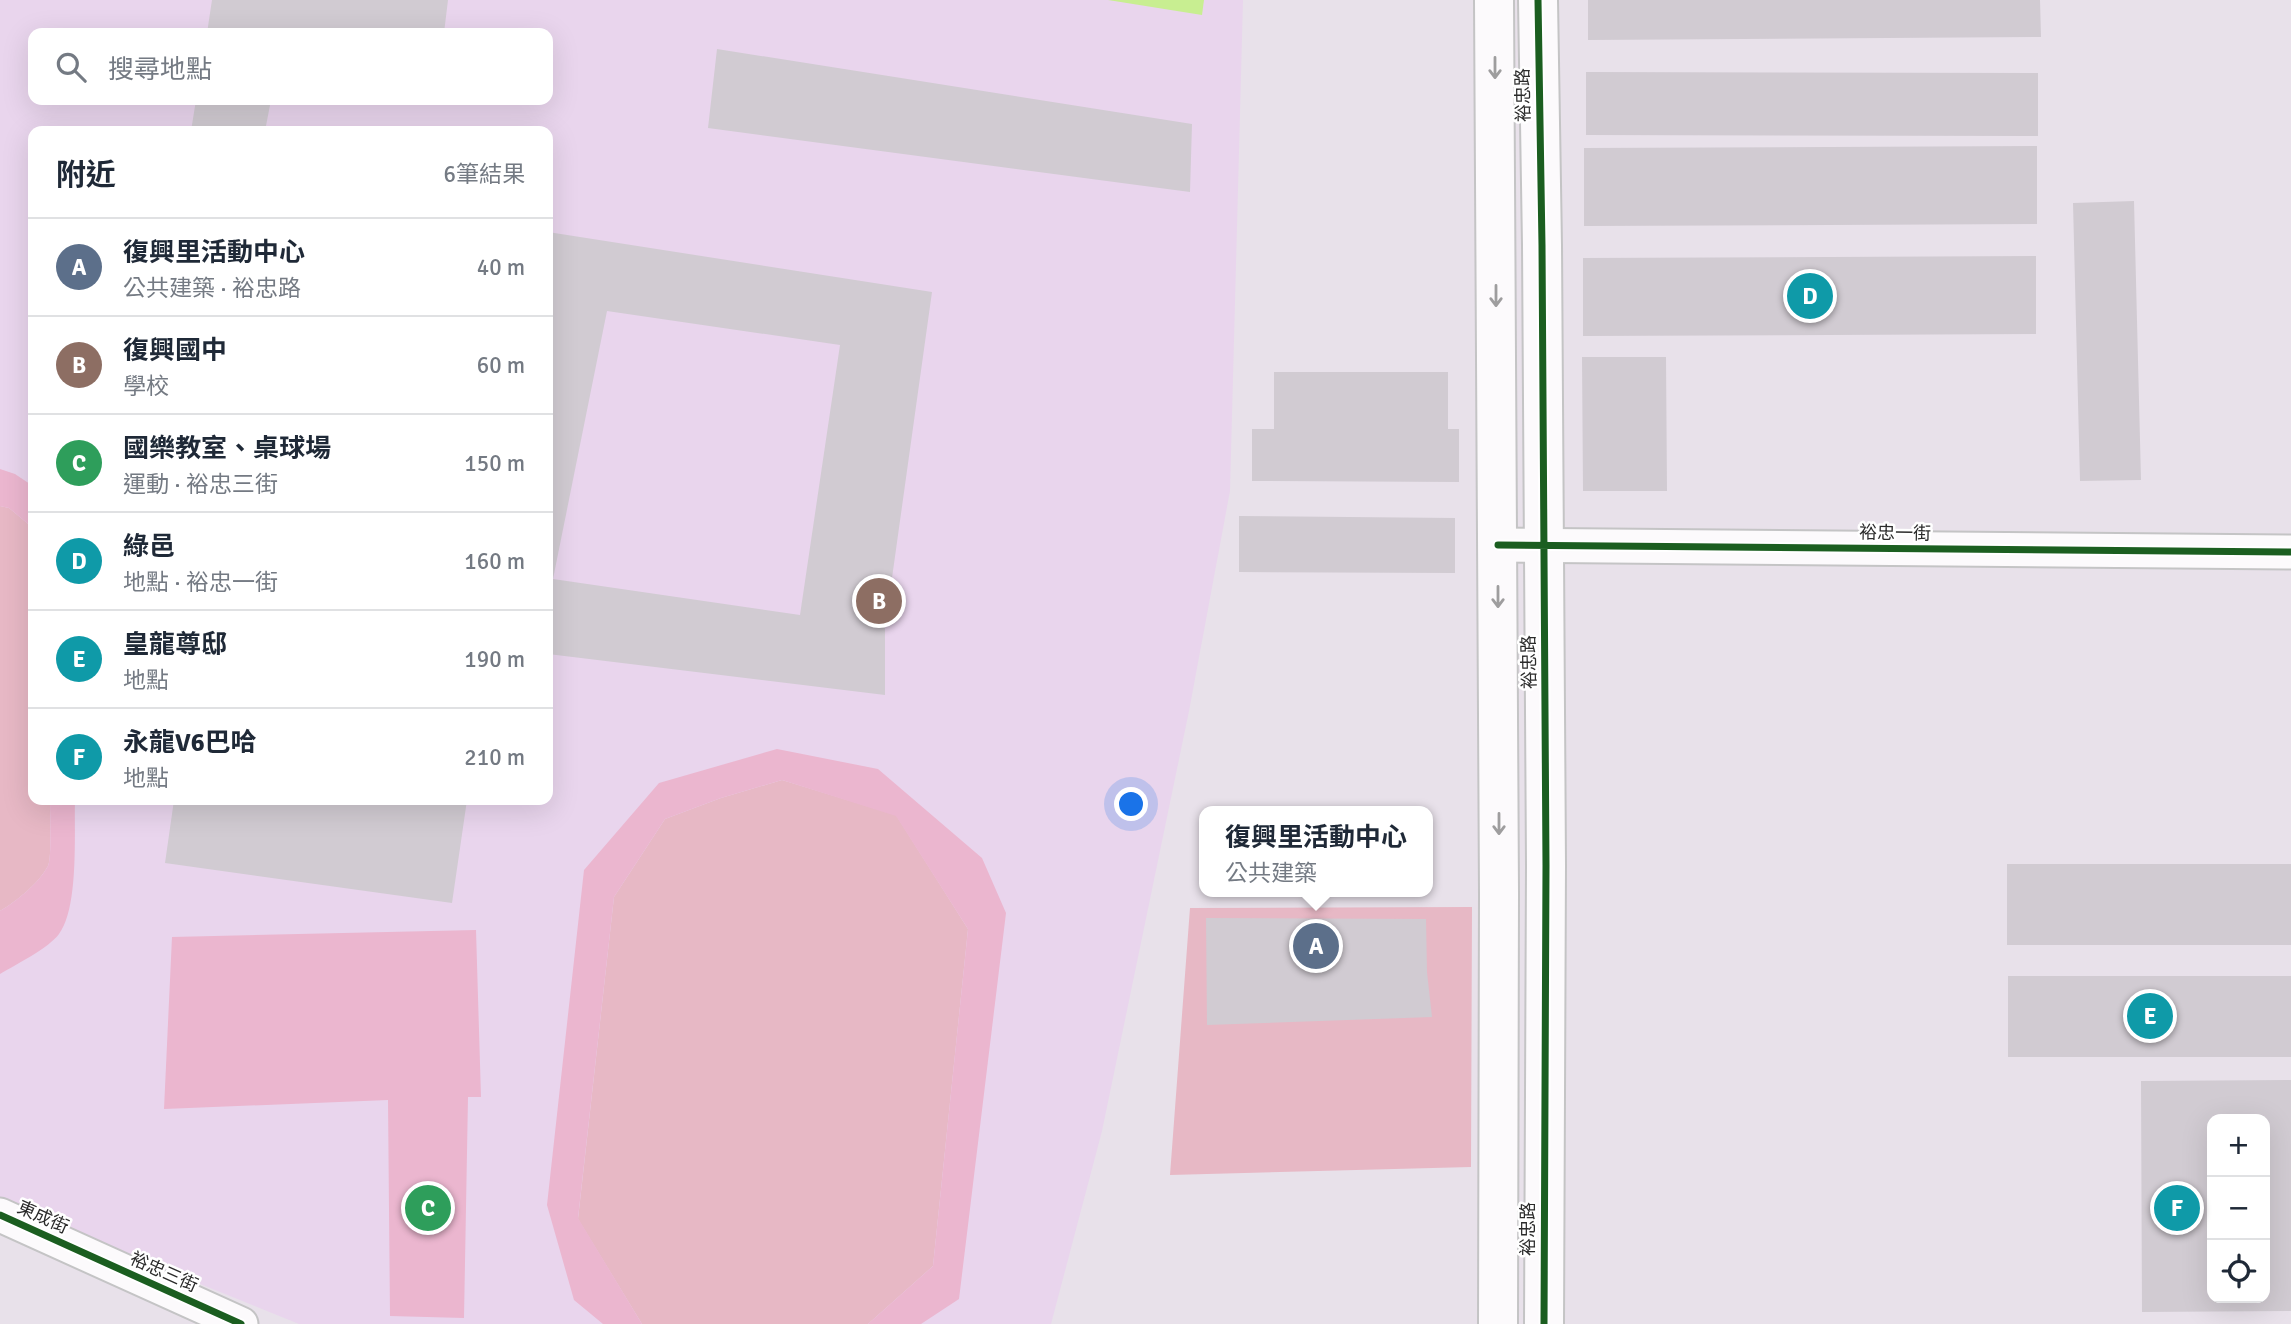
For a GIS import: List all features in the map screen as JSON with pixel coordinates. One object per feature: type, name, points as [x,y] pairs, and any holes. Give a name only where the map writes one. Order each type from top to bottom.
[{"type":"street","name":"裕忠路","points":[[1494,0],[1498,545],[1497,1324]]},
{"type":"street","name":"裕忠路","points":[[1538,0],[1546,865],[1544,1324]]},
{"type":"street","name":"裕忠一街","points":[[1498,545],[2291,552]]},
{"type":"street","name":"東成街","points":[[0,1215],[74,1248]]},
{"type":"street","name":"裕忠三街","points":[[74,1248],[242,1324]]},
{"type":"shaded area","points":[[0,0],[1243,0],[1230,491],[1189,711],[1102,1131],[1051,1324],[299,1324],[0,1203]]},
{"type":"shaded area","points":[[1108,0],[1204,0],[1202,15]]},
{"type":"shaded area","points":[[0,469],[28,483],[28,524],[9,508],[0,506]]},
{"type":"shaded area","points":[[0,506],[9,508],[28,524],[28,805],[50,805],[50,834],[49,861],[44,873],[27,892],[0,911]]},
{"type":"shaded area","points":[[777,749],[878,769],[982,858],[1006,913],[959,1299],[921,1324],[868,1324],[933,1266],[968,929],[896,816],[782,780],[721,798],[665,819],[614,897],[578,1218],[642,1324],[603,1324],[574,1300],[547,1205],[584,870],[659,783]]},
{"type":"shaded area","points":[[782,780],[896,815],[968,929],[933,1266],[868,1324],[642,1324],[578,1219],[614,897],[665,819],[721,798]]},
{"type":"shaded area","points":[[50,805],[75,805],[73,889],[65,922],[59,934],[48,945],[0,974],[0,911],[27,892],[39,879],[48,866]]},
{"type":"shaded area","points":[[1472,907],[1471,1167],[1170,1175],[1190,908]]},
{"type":"shaded area","points":[[476,930],[481,1097],[468,1097],[464,1318],[390,1316],[388,1100],[164,1109],[172,937]]},
{"type":"building","points":[[212,0],[448,0],[445,28],[208,28]]},
{"type":"building","points":[[1588,0],[2040,0],[2041,37],[1588,40]]},
{"type":"building","points":[[717,49],[1192,124],[1190,192],[708,128]]},
{"type":"building","points":[[1586,72],[2038,73],[2038,136],[1586,135]]},
{"type":"building","points":[[195,105],[270,105],[266,126],[192,126]]},
{"type":"building","points":[[2037,146],[2037,224],[1584,226],[1584,148]]},
{"type":"building","points":[[2134,201],[2141,480],[2080,481],[2073,203]]},
{"type":"building","points":[[553,233],[932,292],[885,628],[885,695],[553,655],[553,579]],"holes":[[[607,311],[840,345],[800,615],[553,579]]]},
{"type":"building","points":[[2036,256],[2036,334],[1583,336],[1583,258]]},
{"type":"building","points":[[1582,357],[1666,357],[1667,491],[1583,491]]},
{"type":"building","points":[[1274,372],[1448,372],[1448,429],[1459,429],[1459,482],[1252,481],[1252,429],[1274,429]]},
{"type":"building","points":[[1239,516],[1455,518],[1455,573],[1239,572]]},
{"type":"building","points":[[173,805],[466,805],[452,903],[165,863]]},
{"type":"building","points":[[2007,864],[2291,864],[2291,945],[2007,945]]},
{"type":"building","points":[[1206,918],[1426,919],[1427,972],[1432,1017],[1207,1025]]},
{"type":"building","points":[[2008,976],[2291,976],[2291,1057],[2008,1057]]},
{"type":"building","points":[[2291,1080],[2291,1311],[2142,1312],[2141,1081]]},
{"type":"cycle path","points":[[1538,0],[1546,865],[1544,1324]]},
{"type":"cycle path","points":[[1498,545],[2291,552]]},
{"type":"cycle path","points":[[0,1215],[241,1324]]},
{"type":"place","name":"綠邑","points":[[1810,296]]},
{"type":"place","name":"復興國中","points":[[879,601]]},
{"type":"place","name":"復興里活動中心","points":[[1316,946]]},
{"type":"place","name":"皇龍尊邸","points":[[2150,1016]]},
{"type":"place","name":"國樂教室、桌球場","points":[[428,1208]]},
{"type":"place","name":"永龍V6巴哈","points":[[2177,1208]]}]
